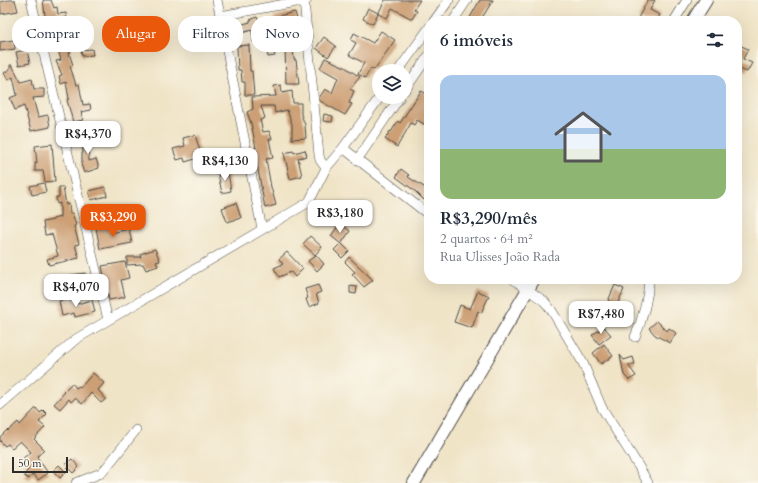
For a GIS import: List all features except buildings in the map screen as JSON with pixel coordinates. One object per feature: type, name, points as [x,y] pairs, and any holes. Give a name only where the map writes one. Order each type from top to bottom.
[{"type":"main road","points":[[696,16],[706,0]]},
{"type":"main road","points":[[414,483],[531,284]]},
{"type":"street","points":[[31,0],[108,320]]},
{"type":"street","points":[[217,0],[220,16],[284,2],[306,0],[319,155],[320,160],[326,168]]},
{"type":"street","points":[[456,16],[467,0]]},
{"type":"street","points":[[677,16],[687,0]]},
{"type":"street","points":[[437,16],[446,1]]},
{"type":"street","points":[[403,64],[424,35]]},
{"type":"street","points":[[227,52],[262,228]]},
{"type":"street","points":[[412,80],[424,62]]},
{"type":"street","points":[[0,405],[76,339],[308,202],[326,168],[343,148],[375,104]]},
{"type":"street","points":[[357,160],[395,104]]},
{"type":"street","points":[[343,148],[424,211]]},
{"type":"street","points":[[519,284],[544,301],[552,311],[583,363],[602,408],[648,483]]},
{"type":"street","points":[[634,336],[643,317],[649,284]]},
{"type":"street","points":[[76,483],[105,469],[136,430]]}]
